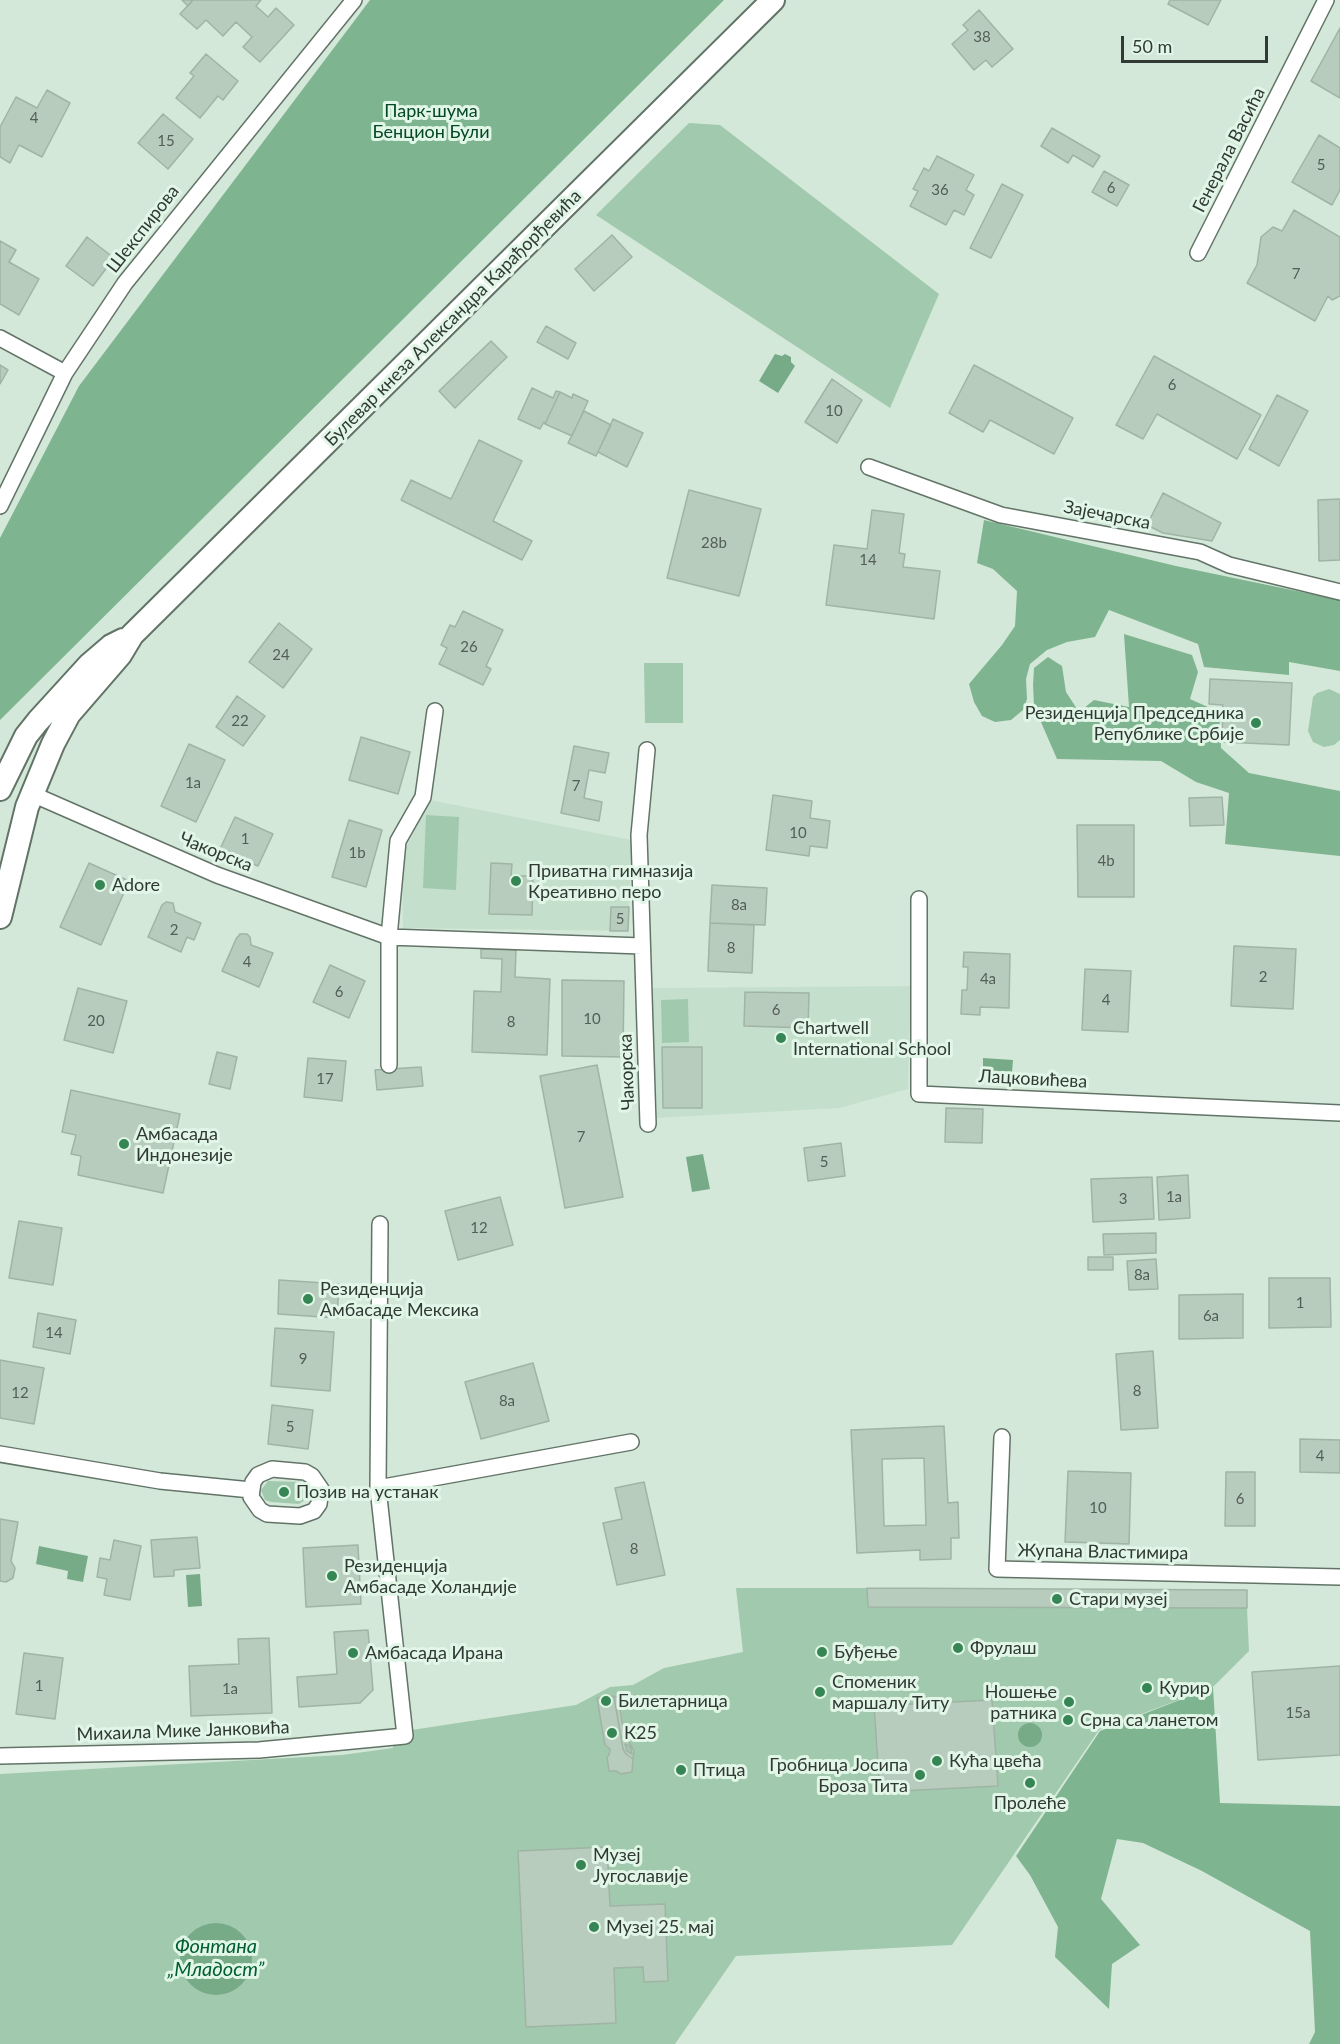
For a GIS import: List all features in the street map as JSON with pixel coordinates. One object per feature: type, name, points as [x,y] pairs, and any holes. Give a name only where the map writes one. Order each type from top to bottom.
[{"type":"main road","name":"Булевар кнеза Александра Карађорђевића","points":[[0,917],[24,817],[53,744],[69,714],[120,655],[132,635],[773,0]]},
{"type":"main road","name":"Булевар кнеза Александра Карађорђевића","points":[[0,789],[26,736],[63,692],[111,646],[132,635]]},
{"type":"main road","points":[[0,761],[26,736]]},
{"type":"street","name":"Генерала Васића","points":[[1198,253],[1326,0]]},
{"type":"street","name":"Шекспирова","points":[[0,506],[65,373],[125,283],[347,2]]},
{"type":"street","points":[[0,338],[65,373]]},
{"type":"street","name":"Зајечарска","points":[[869,467],[1001,515],[1200,552],[1229,565],[1340,592]]},
{"type":"street","points":[[389,1065],[389,937],[398,841],[423,797],[435,711]]},
{"type":"street","name":"Чакорска","points":[[647,750],[639,835],[648,1124]]},
{"type":"street","name":"Чакорска","points":[[32,794],[217,875],[389,937],[642,946]]},
{"type":"street","name":"Лацковићева","points":[[919,900],[919,1094],[1340,1113]]},
{"type":"street","name":"Михаила Мике Јанковића","points":[[0,1756],[260,1750],[405,1736],[378,1488],[380,1224]]},
{"type":"street","name":"Жупана Властимира","points":[[1002,1437],[997,1569],[1340,1577]]},
{"type":"street","points":[[378,1488],[631,1442]]},
{"type":"street","points":[[0,1454],[160,1481],[251,1490]]},
{"type":"street","points":[[272,1469],[305,1472],[318,1481],[321,1497],[319,1504],[308,1515],[267,1514],[255,1505],[251,1490],[253,1482],[265,1471],[272,1469]]},
{"type":"shaded area","points":[[689,123],[720,125],[939,294],[890,408],[596,215]]},
{"type":"shaded area","points":[[644,663],[683,663],[683,723],[645,723]]},
{"type":"shaded area","points":[[1329,689],[1340,694],[1340,740],[1334,745],[1324,747],[1313,742],[1308,731],[1313,697]]},
{"type":"shaded area","name":"Приватна гимназија Креативно перо","points":[[430,800],[632,840],[628,931],[403,928],[402,856]]},
{"type":"shaded area","points":[[426,815],[459,817],[456,890],[423,888]]},
{"type":"shaded area","name":"Chartwell International School","points":[[911,986],[908,1089],[840,1108],[657,1118],[651,988]]},
{"type":"shaded area","points":[[688,999],[689,1042],[662,1043],[661,1000]]},
{"type":"shaded area","points":[[268,1481],[301,1482],[309,1491],[308,1498],[299,1504],[265,1500],[261,1490]]},
{"type":"shaded area","points":[[736,1588],[867,1588],[868,1607],[1247,1608],[1249,1651],[1213,1687],[1099,1730],[952,1945],[736,1956],[675,2044],[0,2044],[0,1774],[342,1755],[393,1748],[392,1733],[576,1705],[610,1687],[633,1685],[664,1668],[743,1652]]},
{"type":"green space","name":"Парк-шума Бенцион Були","points":[[370,0],[724,0],[0,720],[0,538],[79,386]]},
{"type":"green space","points":[[984,520],[1176,566],[1340,600],[1340,671],[1289,662],[1289,675],[1204,667],[1198,644],[1109,610],[1095,637],[1067,642],[1047,650],[1030,664],[1026,679],[1027,699],[1023,710],[1011,720],[995,722],[982,716],[974,702],[969,684],[1015,626],[1017,591],[993,569],[977,563]]},
{"type":"green space","points":[[1124,634],[1192,655],[1198,672],[1190,699],[1219,712],[1221,748],[1249,773],[1340,791],[1340,856],[1225,844],[1229,793],[1196,782],[1161,761],[1057,759],[1034,706],[1034,668],[1048,657],[1062,666],[1066,692],[1079,712],[1094,700],[1129,707]]},
{"type":"green space","points":[[1213,1687],[1220,1803],[1340,1806],[1340,2044],[1309,2044],[1315,2032],[1310,1931],[1202,1871],[1143,1843],[1117,1839],[1101,1899],[1140,1945],[1112,1964],[1109,2009],[1055,1957],[1058,1927],[1030,1875],[1016,1856],[1100,1731]]},
{"type":"water","points":[[775,354],[782,356],[785,354],[791,357],[791,362],[795,366],[778,393],[759,381]]},
{"type":"water","points":[[983,1058],[1013,1060],[1012,1072],[983,1070]]},
{"type":"water","points":[[703,1154],[710,1189],[692,1192],[686,1157]]},
{"type":"water","points":[[39,1546],[88,1556],[83,1582],[67,1579],[68,1571],[36,1564]]},
{"type":"water","points":[[200,1574],[202,1606],[188,1607],[186,1575]]},
{"type":"water","points":[[1030,1723],[1035,1724],[1041,1730],[1041,1740],[1035,1746],[1030,1747],[1025,1746],[1019,1740],[1018,1735],[1019,1730],[1025,1724]]},
{"type":"water","name":"Фонтана „Младост”","points":[[216,1923],[236,1929],[246,1939],[252,1959],[246,1979],[236,1989],[216,1995],[196,1989],[186,1979],[180,1959],[186,1939],[196,1929]]},
{"type":"building","points":[[182,0],[193,0],[188,6]]},
{"type":"building","points":[[193,0],[261,0],[256,6],[268,17],[276,8],[294,25],[260,62],[243,47],[252,37],[236,22],[223,36],[206,20],[197,29],[180,14]]},
{"type":"building","points":[[1170,0],[1221,0],[1208,25],[1168,4]]},
{"type":"building","points":[[979,10],[1013,49],[992,67],[986,60],[974,70],[952,44],[968,30],[963,25]]},
{"type":"building","points":[[1340,28],[1340,98],[1311,81]]},
{"type":"building","points":[[206,54],[238,81],[223,100],[218,96],[200,118],[176,98],[194,76],[190,73]]},
{"type":"building","points":[[47,90],[70,103],[42,157],[19,145],[10,163],[0,157],[0,127],[16,97],[37,108]]},
{"type":"building","points":[[163,114],[193,139],[168,169],[138,143]]},
{"type":"building","points":[[1052,128],[1100,156],[1093,167],[1073,155],[1068,163],[1041,146]]},
{"type":"building","points":[[1319,135],[1340,148],[1340,190],[1332,205],[1292,182]]},
{"type":"building","points":[[937,156],[974,175],[966,190],[974,195],[964,215],[954,210],[946,225],[910,206],[918,191],[913,189],[924,168],[929,171]]},
{"type":"building","points":[[1104,171],[1129,185],[1117,206],[1092,192]]},
{"type":"building","points":[[1002,184],[1023,195],[991,258],[970,248]]},
{"type":"building","points":[[1294,210],[1340,237],[1340,296],[1332,300],[1328,296],[1315,321],[1247,283],[1257,265],[1261,237],[1273,227],[1282,231]]},
{"type":"building","points":[[612,235],[632,257],[594,291],[575,269]]},
{"type":"building","points":[[87,237],[114,258],[93,286],[66,266]]},
{"type":"building","points":[[0,241],[16,250],[9,262],[39,279],[19,315],[0,304]]},
{"type":"building","points":[[546,326],[576,343],[568,359],[537,342]]},
{"type":"building","points":[[491,341],[507,357],[455,408],[439,391]]},
{"type":"building","points":[[1154,356],[1261,415],[1237,459],[1157,414],[1143,439],[1116,425]]},
{"type":"building","points":[[0,365],[8,370],[0,384]]},
{"type":"building","points":[[974,365],[1073,418],[1054,454],[990,420],[983,432],[949,413]]},
{"type":"building","points":[[832,379],[862,400],[837,443],[805,422]]},
{"type":"building","points":[[532,388],[553,398],[556,391],[560,392],[545,424],[544,422],[540,429],[518,419]]},
{"type":"building","points":[[560,392],[572,398],[573,394],[588,401],[572,436],[545,424]]},
{"type":"building","points":[[1277,395],[1308,411],[1279,466],[1249,449]]},
{"type":"building","points":[[584,411],[611,425],[596,456],[568,443]]},
{"type":"building","points":[[613,419],[643,433],[627,467],[598,452]]},
{"type":"building","points":[[479,440],[522,461],[493,521],[532,541],[522,560],[401,500],[411,480],[451,499]]},
{"type":"building","points":[[689,490],[761,509],[739,596],[667,578]]},
{"type":"building","points":[[1163,493],[1221,523],[1212,541],[1163,533],[1147,525]]},
{"type":"building","points":[[1340,499],[1340,560],[1319,561],[1318,500]]},
{"type":"building","points":[[872,510],[904,514],[899,553],[905,554],[903,567],[940,571],[934,619],[826,605],[834,545],[867,549]]},
{"type":"building","points":[[463,611],[503,630],[486,666],[491,669],[483,685],[439,664],[447,648],[441,645],[450,625],[455,627]]},
{"type":"building","points":[[279,623],[312,649],[283,688],[249,662]]},
{"type":"building","name":"Резиденција Председника Републике Србије","points":[[1210,679],[1292,683],[1289,745],[1222,742],[1223,705],[1209,704]]},
{"type":"building","points":[[237,696],[265,716],[243,746],[216,727]]},
{"type":"building","points":[[361,737],[410,752],[398,794],[349,780]]},
{"type":"building","points":[[189,744],[225,760],[196,822],[161,806]]},
{"type":"building","points":[[574,746],[609,753],[605,773],[589,770],[584,798],[602,802],[599,821],[561,813]]},
{"type":"building","points":[[773,795],[812,801],[810,818],[830,821],[827,848],[810,846],[809,856],[766,850]]},
{"type":"building","points":[[1222,797],[1224,825],[1190,826],[1189,798]]},
{"type":"building","points":[[235,817],[273,834],[258,866],[220,849]]},
{"type":"building","points":[[349,820],[382,830],[366,887],[332,877]]},
{"type":"building","points":[[1077,825],[1134,825],[1134,897],[1078,897]]},
{"type":"building","points":[[89,863],[129,881],[101,945],[60,927]]},
{"type":"building","points":[[491,863],[512,864],[511,876],[533,876],[532,915],[489,914]]},
{"type":"building","points":[[712,885],[767,888],[765,925],[710,923]]},
{"type":"building","points":[[166,902],[173,903],[175,912],[201,923],[194,940],[187,937],[181,952],[148,937],[162,905]]},
{"type":"building","points":[[611,907],[629,907],[628,931],[610,931]]},
{"type":"building","points":[[710,923],[754,925],[752,973],[708,971]]},
{"type":"building","points":[[240,934],[247,934],[250,937],[251,945],[273,953],[259,987],[222,971]]},
{"type":"building","points":[[1234,946],[1296,949],[1293,1009],[1231,1006]]},
{"type":"building","points":[[481,949],[516,950],[515,977],[550,979],[547,1055],[472,1052],[474,991],[501,992],[502,959],[481,958]]},
{"type":"building","points":[[964,952],[1010,954],[1009,1008],[980,1007],[980,1015],[961,1014],[962,990],[967,990],[968,967],[963,967]]},
{"type":"building","points":[[330,965],[365,981],[349,1018],[313,1002]]},
{"type":"building","points":[[1085,969],[1131,971],[1128,1032],[1082,1030]]},
{"type":"building","points":[[562,980],[624,981],[623,1057],[562,1056]]},
{"type":"building","points":[[78,988],[127,1001],[113,1053],[64,1040]]},
{"type":"building","points":[[745,992],[809,993],[808,1028],[744,1026]]},
{"type":"building","points":[[662,1047],[702,1047],[702,1108],[663,1108]]},
{"type":"building","points":[[217,1052],[237,1057],[230,1089],[209,1084]]},
{"type":"building","points":[[308,1058],[346,1061],[342,1101],[304,1097]]},
{"type":"building","points":[[597,1065],[623,1197],[565,1208],[540,1076]]},
{"type":"building","points":[[421,1067],[423,1086],[377,1090],[375,1070]]},
{"type":"building","name":"Амбасада Индонезије","points":[[71,1090],[180,1114],[163,1193],[78,1175],[81,1156],[71,1154],[76,1135],[62,1132]]},
{"type":"building","points":[[946,1108],[983,1109],[982,1143],[945,1142]]},
{"type":"building","points":[[841,1143],[845,1176],[808,1181],[804,1148]]},
{"type":"building","points":[[1188,1175],[1190,1218],[1159,1220],[1157,1177]]},
{"type":"building","points":[[1152,1177],[1154,1219],[1093,1222],[1091,1179]]},
{"type":"building","points":[[500,1197],[513,1245],[458,1260],[445,1211]]},
{"type":"building","points":[[19,1221],[62,1228],[53,1285],[9,1278]]},
{"type":"building","points":[[1156,1233],[1156,1253],[1104,1255],[1103,1234]]},
{"type":"building","points":[[1088,1257],[1113,1257],[1113,1270],[1088,1270]]},
{"type":"building","points":[[1156,1259],[1158,1289],[1129,1290],[1127,1261]]},
{"type":"building","points":[[1269,1278],[1330,1278],[1331,1327],[1269,1328]]},
{"type":"building","name":"Резиденција Амбасаде Мексика","points":[[279,1280],[339,1284],[337,1318],[278,1314]]},
{"type":"building","points":[[1243,1294],[1243,1338],[1179,1339],[1179,1295]]},
{"type":"building","points":[[38,1313],[76,1320],[70,1354],[33,1347]]},
{"type":"building","points":[[275,1328],[334,1332],[330,1391],[271,1386]]},
{"type":"building","points":[[1153,1351],[1158,1428],[1121,1430],[1116,1354]]},
{"type":"building","points":[[0,1360],[44,1368],[34,1424],[0,1418]]},
{"type":"building","points":[[533,1363],[549,1421],[481,1439],[465,1382]]},
{"type":"building","points":[[272,1405],[313,1410],[308,1449],[268,1444]]},
{"type":"building","points":[[944,1426],[948,1503],[958,1502],[959,1538],[951,1538],[951,1559],[920,1560],[920,1550],[857,1553],[851,1430]],"holes":[[[924,1458],[926,1525],[884,1526],[882,1459]]]},
{"type":"building","points":[[1300,1439],[1340,1440],[1340,1473],[1300,1472]]},
{"type":"building","points":[[1068,1471],[1131,1473],[1129,1544],[1065,1542]]},
{"type":"building","points":[[1226,1472],[1255,1472],[1255,1526],[1225,1526]]},
{"type":"building","points":[[644,1482],[665,1575],[617,1585],[603,1523],[622,1519],[615,1488]]},
{"type":"building","points":[[0,1519],[18,1522],[11,1561],[15,1568],[13,1578],[6,1582],[0,1581]]},
{"type":"building","points":[[197,1537],[200,1568],[174,1570],[174,1576],[154,1577],[151,1540]]},
{"type":"building","points":[[114,1540],[141,1546],[130,1600],[104,1595],[107,1579],[97,1577],[100,1558],[110,1560]]},
{"type":"building","name":"Резиденција Амбасаде Холандије","points":[[358,1545],[361,1604],[306,1607],[303,1548]]},
{"type":"building","name":"Стари музеј","points":[[867,1588],[1247,1590],[1247,1608],[868,1607]]},
{"type":"building","name":"Амбасада Ирана","points":[[368,1630],[373,1690],[360,1703],[299,1707],[297,1677],[337,1674],[334,1632]]},
{"type":"building","points":[[269,1638],[272,1713],[191,1716],[189,1666],[239,1664],[238,1639]]},
{"type":"building","points":[[24,1653],[63,1658],[55,1719],[16,1714]]},
{"type":"building","points":[[1340,1666],[1340,1755],[1258,1760],[1252,1672]]},
{"type":"building","name":"К25","points":[[614,1696],[623,1749],[633,1759],[632,1772],[621,1774],[609,1771],[607,1757],[610,1749],[605,1745],[597,1698]]},
{"type":"building","points":[[614,1697],[618,1697],[624,1734],[634,1751],[633,1759],[623,1749]],"holes":[[[625,1744],[630,1746],[632,1754],[627,1751]]]},
{"type":"building","name":"Кућа цвећа","points":[[992,1700],[998,1786],[880,1792],[874,1706]]},
{"type":"building","name":"Музеј 25. мај","points":[[607,1847],[610,1906],[665,1904],[668,1981],[644,1982],[643,1967],[614,1968],[616,2023],[526,2027],[518,1851]]},
{"type":"place","name":"Резиденција Председника Републике Србије","points":[[1256,723]]},
{"type":"place","name":"Приватна гимназија Креативно перо","points":[[516,881]]},
{"type":"place","name":"Adore","points":[[100,885]]},
{"type":"place","name":"Chartwell International School","points":[[781,1038]]},
{"type":"place","name":"Амбасада Индонезије","points":[[124,1144]]},
{"type":"place","name":"Резиденција Амбасаде Мексика","points":[[308,1299]]},
{"type":"place","name":"Позив на устанак","points":[[284,1492]]},
{"type":"place","name":"Резиденција Амбасаде Холандије","points":[[332,1576]]},
{"type":"place","name":"Стари музеј","points":[[1057,1599]]},
{"type":"place","name":"Фрулаш","points":[[958,1648]]},
{"type":"place","name":"Буђење","points":[[822,1652]]},
{"type":"place","name":"Амбасада Ирана","points":[[353,1653]]},
{"type":"place","name":"Курир","points":[[1147,1688]]},
{"type":"place","name":"Споменик маршалу Титу","points":[[820,1692]]},
{"type":"place","name":"Билетарница","points":[[606,1701]]},
{"type":"place","name":"Ношење ратника","points":[[1069,1702]]},
{"type":"place","name":"Срна са ланетом","points":[[1068,1720]]},
{"type":"place","name":"К25","points":[[612,1733]]},
{"type":"place","name":"Кућа цвећа","points":[[937,1761]]},
{"type":"place","name":"Птица","points":[[681,1770]]},
{"type":"place","name":"Гробница Јосипа Броза Тита","points":[[920,1775]]},
{"type":"place","name":"Пролеће","points":[[1030,1783]]},
{"type":"place","name":"Музеј Југославије","points":[[581,1865]]},
{"type":"place","name":"Музеј 25. мај","points":[[594,1927]]}]
